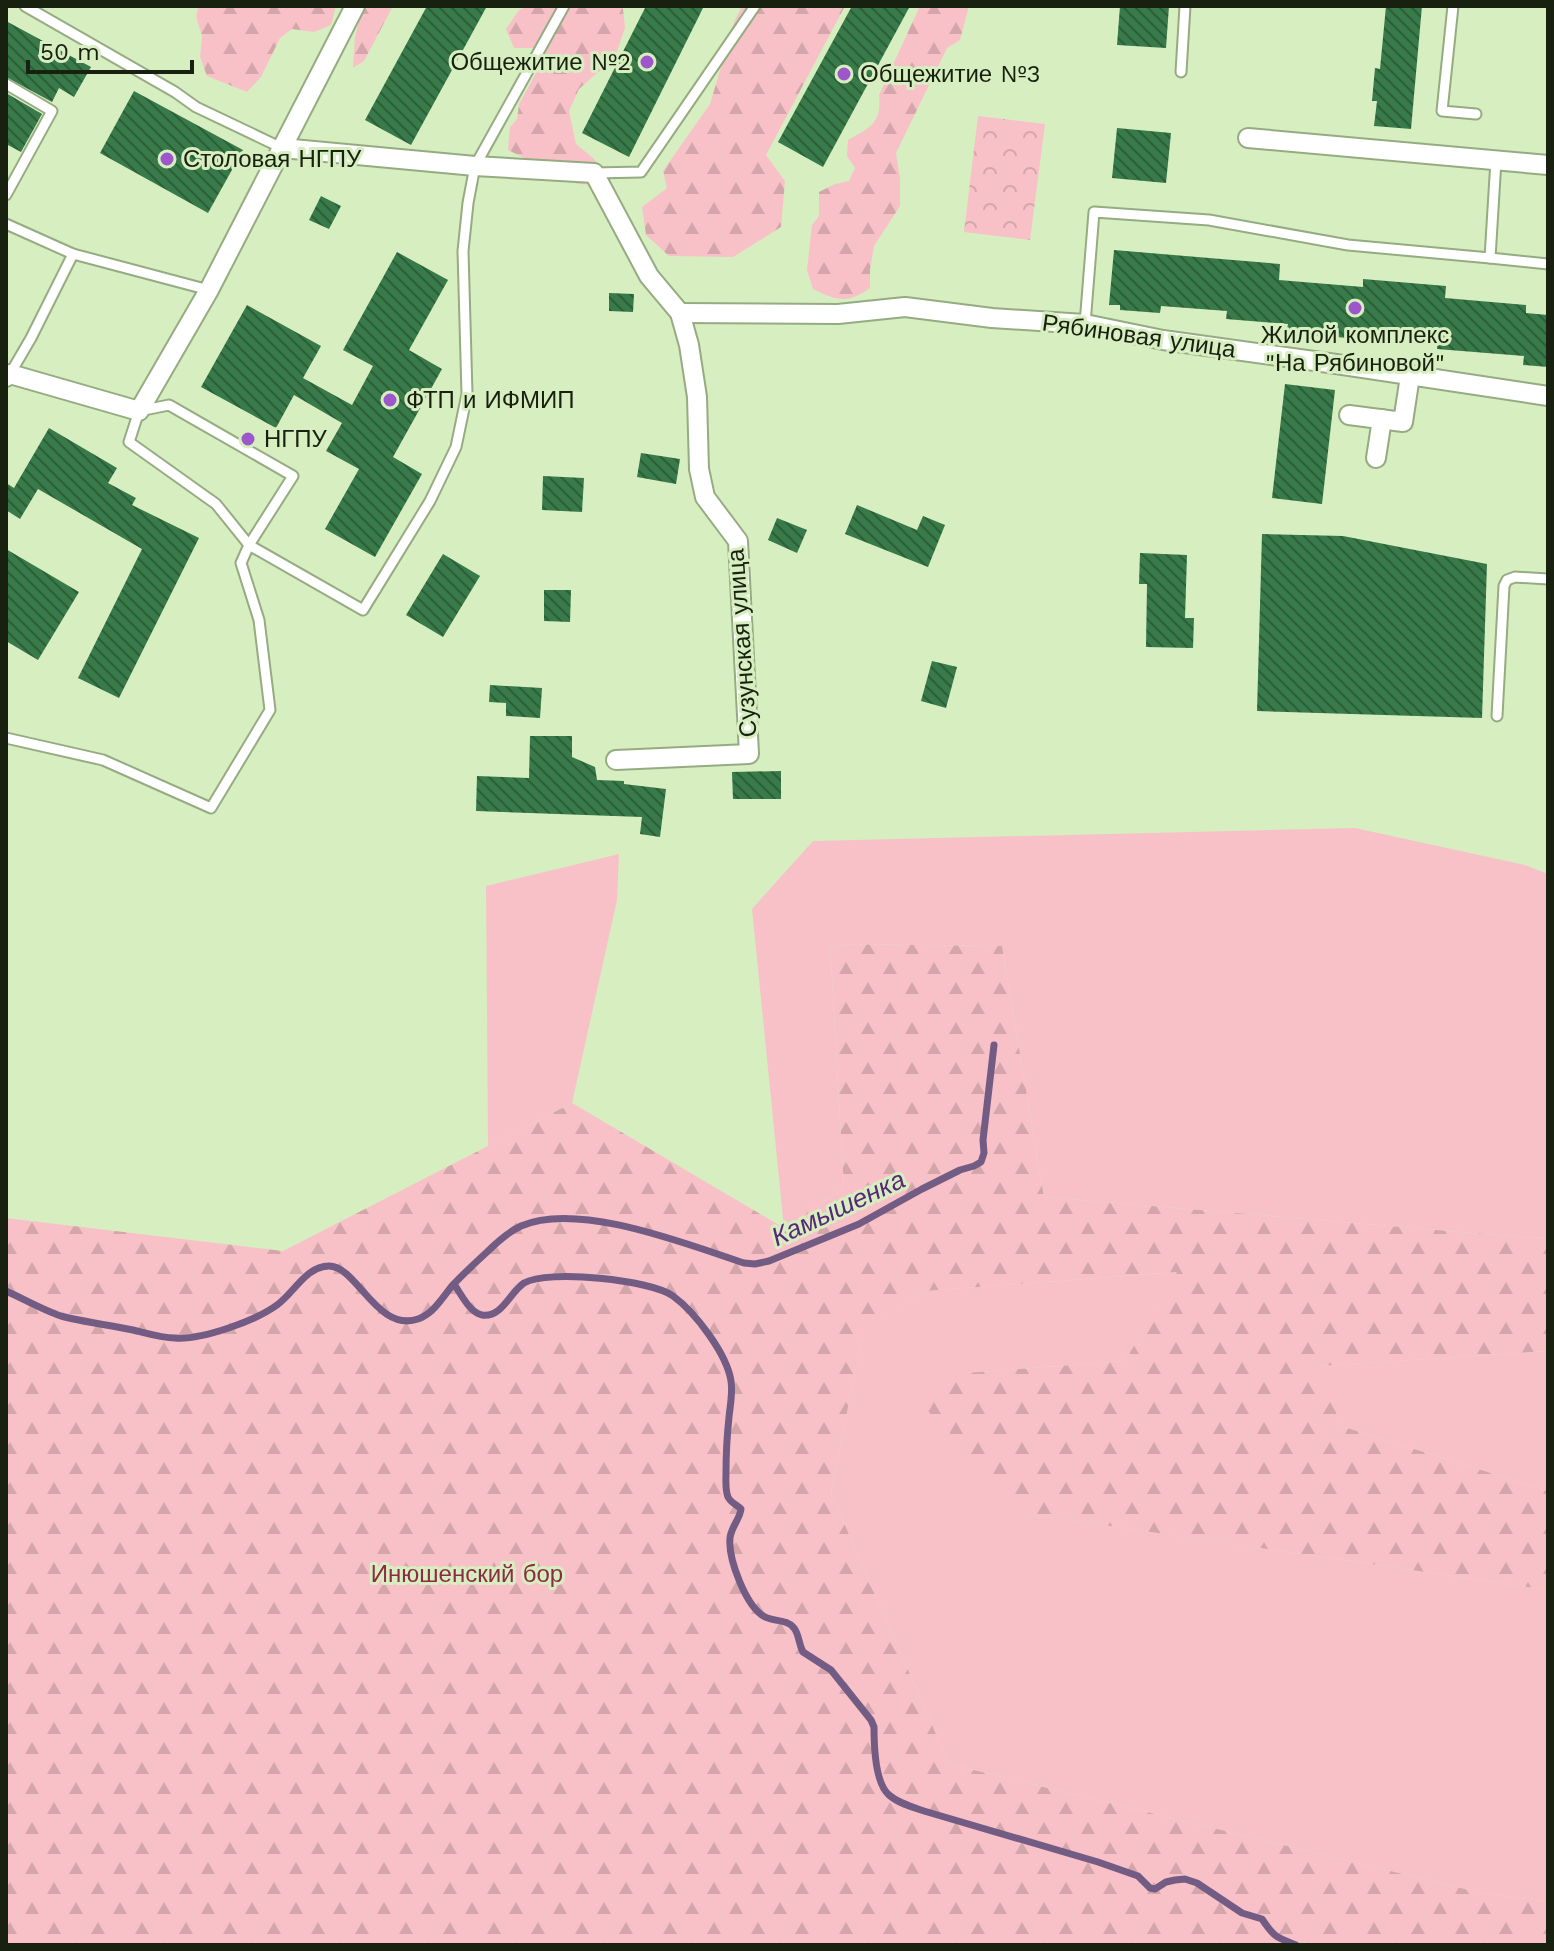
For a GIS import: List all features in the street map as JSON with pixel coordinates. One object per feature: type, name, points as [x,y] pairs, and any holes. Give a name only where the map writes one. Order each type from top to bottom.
[{"type":"street","points":[[8,375],[139,411],[209,290],[355,6]]},
{"type":"street","points":[[1248,138],[1548,165]]},
{"type":"street","points":[[282,148],[475,166],[594,173]]},
{"type":"street","name":"Сузунская улица","points":[[594,173],[649,276],[680,313],[689,345],[697,397],[699,469],[705,497],[738,541],[749,754],[616,760]]},
{"type":"street","name":"Рябиновая улица","points":[[680,313],[838,314],[905,307],[992,318],[1085,324],[1163,340],[1548,396]]},
{"type":"street","points":[[1349,415],[1403,422],[1410,376]]},
{"type":"street","points":[[1376,458],[1382,419]]},
{"type":"lane","points":[[25,6],[196,107],[282,148]]},
{"type":"lane","points":[[6,738],[103,760],[211,808],[270,710],[259,620],[241,563],[249,545],[293,476],[169,405],[139,411],[129,442],[216,504],[249,545],[363,610],[430,501],[456,447],[467,394],[463,251],[475,166],[564,6]]},
{"type":"lane","points":[[594,173],[641,172],[755,6]]},
{"type":"lane","points":[[1181,72],[1185,6]]},
{"type":"lane","points":[[1453,6],[1442,111],[1476,114]]},
{"type":"lane","points":[[6,84],[52,111],[6,195]]},
{"type":"lane","points":[[1490,258],[1496,160]]},
{"type":"lane","points":[[1085,324],[1094,212],[1209,220],[1348,245],[1548,264]]},
{"type":"lane","points":[[6,224],[73,254],[209,290]]},
{"type":"lane","points":[[8,375],[31,338],[73,254]]},
{"type":"lane","points":[[1497,716],[1504,586],[1507,580],[1515,577],[1548,579]]},
{"type":"green space","points":[[199,6],[336,6],[331,25],[314,32],[292,29],[280,38],[261,77],[247,92],[207,76],[200,57],[202,36],[196,16]]},
{"type":"green space","points":[[363,6],[393,6],[364,61],[353,68],[355,37]]},
{"type":"green space","points":[[528,6],[621,6],[623,9],[625,28],[615,57],[579,89],[569,111],[576,144],[605,173],[595,185],[578,184],[508,150],[510,127],[517,119],[519,104],[545,57],[535,48],[514,48],[506,29],[519,10]]},
{"type":"green space","points":[[742,6],[845,6],[766,155],[785,181],[781,227],[733,257],[669,256],[646,235],[642,207],[667,188],[663,171],[710,104]]},
{"type":"green space","points":[[920,6],[969,6],[960,40],[947,48],[896,153],[900,206],[874,246],[870,288],[848,299],[829,296],[813,289],[807,270],[812,225],[819,216],[819,192],[849,181],[855,168],[847,156],[848,140],[873,124],[879,112],[879,95]]},
{"type":"green space","points":[[978,116],[1045,124],[1030,240],[964,232]]},
{"type":"green space","points":[[1355,828],[1525,865],[1548,874],[1548,1237],[1044,1197],[1002,946],[830,944],[844,1188],[784,1228],[752,909],[813,841]]},
{"type":"green space","points":[[619,854],[617,900],[572,1103],[488,1146],[486,886]]},
{"type":"green space","name":"Инюшенский бор","points":[[830,944],[1002,946],[1044,1197],[1548,1237],[1548,1351],[1319,1366],[1341,1426],[1548,1491],[1548,1590],[1028,1514],[925,1408],[966,1373],[1125,1361],[1177,1272],[925,1291],[863,1332],[831,1493],[949,1764],[1477,1892],[1548,1902],[1548,1945],[6,1945],[6,1218],[283,1251],[572,1103],[784,1228],[844,1188]]},
{"type":"green space","points":[[1178,1272],[1125,1361],[966,1373],[1029,1514],[1548,1590],[1548,1902],[1477,1892],[949,1764],[831,1493],[863,1331],[925,1291]]},
{"type":"green space","points":[[1548,1351],[1548,1491],[1341,1426],[1318,1366]]},
{"type":"building","points":[[427,6],[487,6],[411,145],[365,120]]},
{"type":"building","name":"Общежитие №2","points":[[646,6],[704,6],[629,157],[582,133]]},
{"type":"building","name":"Общежитие №3","points":[[852,6],[910,6],[823,167],[778,142]]},
{"type":"building","points":[[1120,6],[1169,6],[1166,48],[1117,45]]},
{"type":"building","points":[[1386,6],[1422,6],[1411,129],[1374,126],[1377,101],[1372,101],[1375,68],[1380,69]]},
{"type":"building","points":[[6,21],[91,67],[74,97],[59,88],[52,102],[6,77]]},
{"type":"building","points":[[134,91],[243,150],[208,213],[100,153]]},
{"type":"building","points":[[6,93],[42,114],[21,152],[6,144]]},
{"type":"building","points":[[1117,128],[1171,133],[1166,183],[1112,178]]},
{"type":"building","points":[[321,196],[341,206],[329,229],[309,220]]},
{"type":"building","name":"Жилой комплекс \"На Рябиновой\"","points":[[1114,250],[1280,264],[1279,280],[1363,287],[1363,279],[1446,286],[1445,298],[1526,305],[1526,313],[1548,315],[1548,367],[1523,365],[1524,356],[1437,349],[1438,336],[1362,330],[1361,339],[1297,334],[1298,330],[1287,329],[1288,324],[1226,319],[1227,311],[1161,306],[1160,313],[1120,310],[1120,305],[1109,305]]},
{"type":"building","name":"ФТП и ИФМИП","points":[[397,252],[448,280],[409,350],[442,369],[393,457],[422,474],[375,557],[325,529],[359,469],[326,451],[342,423],[294,395],[276,428],[201,387],[247,305],[321,346],[303,378],[352,405],[373,366],[343,350]]},
{"type":"building","points":[[609,293],[634,294],[633,312],[609,311]]},
{"type":"building","points":[[1285,384],[1335,390],[1322,504],[1272,498]]},
{"type":"building","points":[[49,428],[117,468],[108,483],[136,498],[132,505],[199,538],[119,698],[78,678],[142,549],[38,489],[20,519],[6,510],[6,483],[14,488]]},
{"type":"building","points":[[641,453],[680,459],[676,484],[637,477]]},
{"type":"building","points":[[543,476],[584,478],[582,512],[542,510]]},
{"type":"building","points":[[857,505],[917,530],[923,516],[945,525],[928,567],[845,534]]},
{"type":"building","points":[[777,518],[807,530],[797,553],[768,540]]},
{"type":"building","points":[[1262,534],[1343,536],[1487,564],[1482,718],[1257,711]]},
{"type":"building","points":[[6,549],[79,592],[38,660],[6,641]]},
{"type":"building","points":[[1140,553],[1187,555],[1185,618],[1194,618],[1193,648],[1146,647],[1147,584],[1139,584]]},
{"type":"building","points":[[443,554],[480,576],[443,637],[406,615]]},
{"type":"building","points":[[544,590],[571,590],[570,622],[544,621]]},
{"type":"building","points":[[932,661],[957,667],[946,708],[921,701]]},
{"type":"building","points":[[490,685],[542,688],[540,718],[506,716],[506,703],[489,702]]},
{"type":"building","points":[[530,736],[572,736],[572,757],[595,767],[597,780],[624,781],[624,784],[666,789],[660,837],[640,834],[642,817],[476,811],[477,776],[529,778]]},
{"type":"building","points":[[781,771],[781,799],[733,799],[732,772]]},
{"type":"waterway","name":"Камышенка","points":[[6,1291],[61,1316],[170,1338],[186,1338],[213,1333],[256,1317],[277,1305],[314,1270],[329,1266],[349,1276],[391,1317],[404,1321],[418,1319],[433,1310],[460,1277],[503,1238],[521,1226],[545,1220],[601,1222],[663,1236],[744,1263],[769,1261],[859,1224],[922,1189],[981,1162],[994,1045]]},
{"type":"waterway","points":[[454,1284],[470,1307],[478,1314],[489,1315],[500,1309],[524,1283],[536,1279],[576,1277],[623,1281],[662,1290],[682,1303],[700,1323],[717,1346],[731,1381],[726,1485],[729,1499],[741,1509],[730,1538],[732,1558],[740,1582],[758,1612],[794,1628],[803,1652],[831,1670],[871,1720],[878,1773],[889,1795],[924,1811],[1138,1876],[1150,1888],[1155,1889],[1175,1880],[1197,1883],[1242,1913],[1262,1919],[1276,1936],[1296,1945]]},
{"type":"place","name":"Общежитие №2","points":[[647,62]]},
{"type":"place","name":"Общежитие №3","points":[[844,74]]},
{"type":"place","name":"Столовая НГПУ","points":[[167,159]]},
{"type":"place","name":"Жилой комплекс \"На Рябиновой\"","points":[[1355,308]]},
{"type":"place","name":"ФТП и ИФМИП","points":[[390,400]]},
{"type":"place","name":"НГПУ","points":[[248,439]]}]
